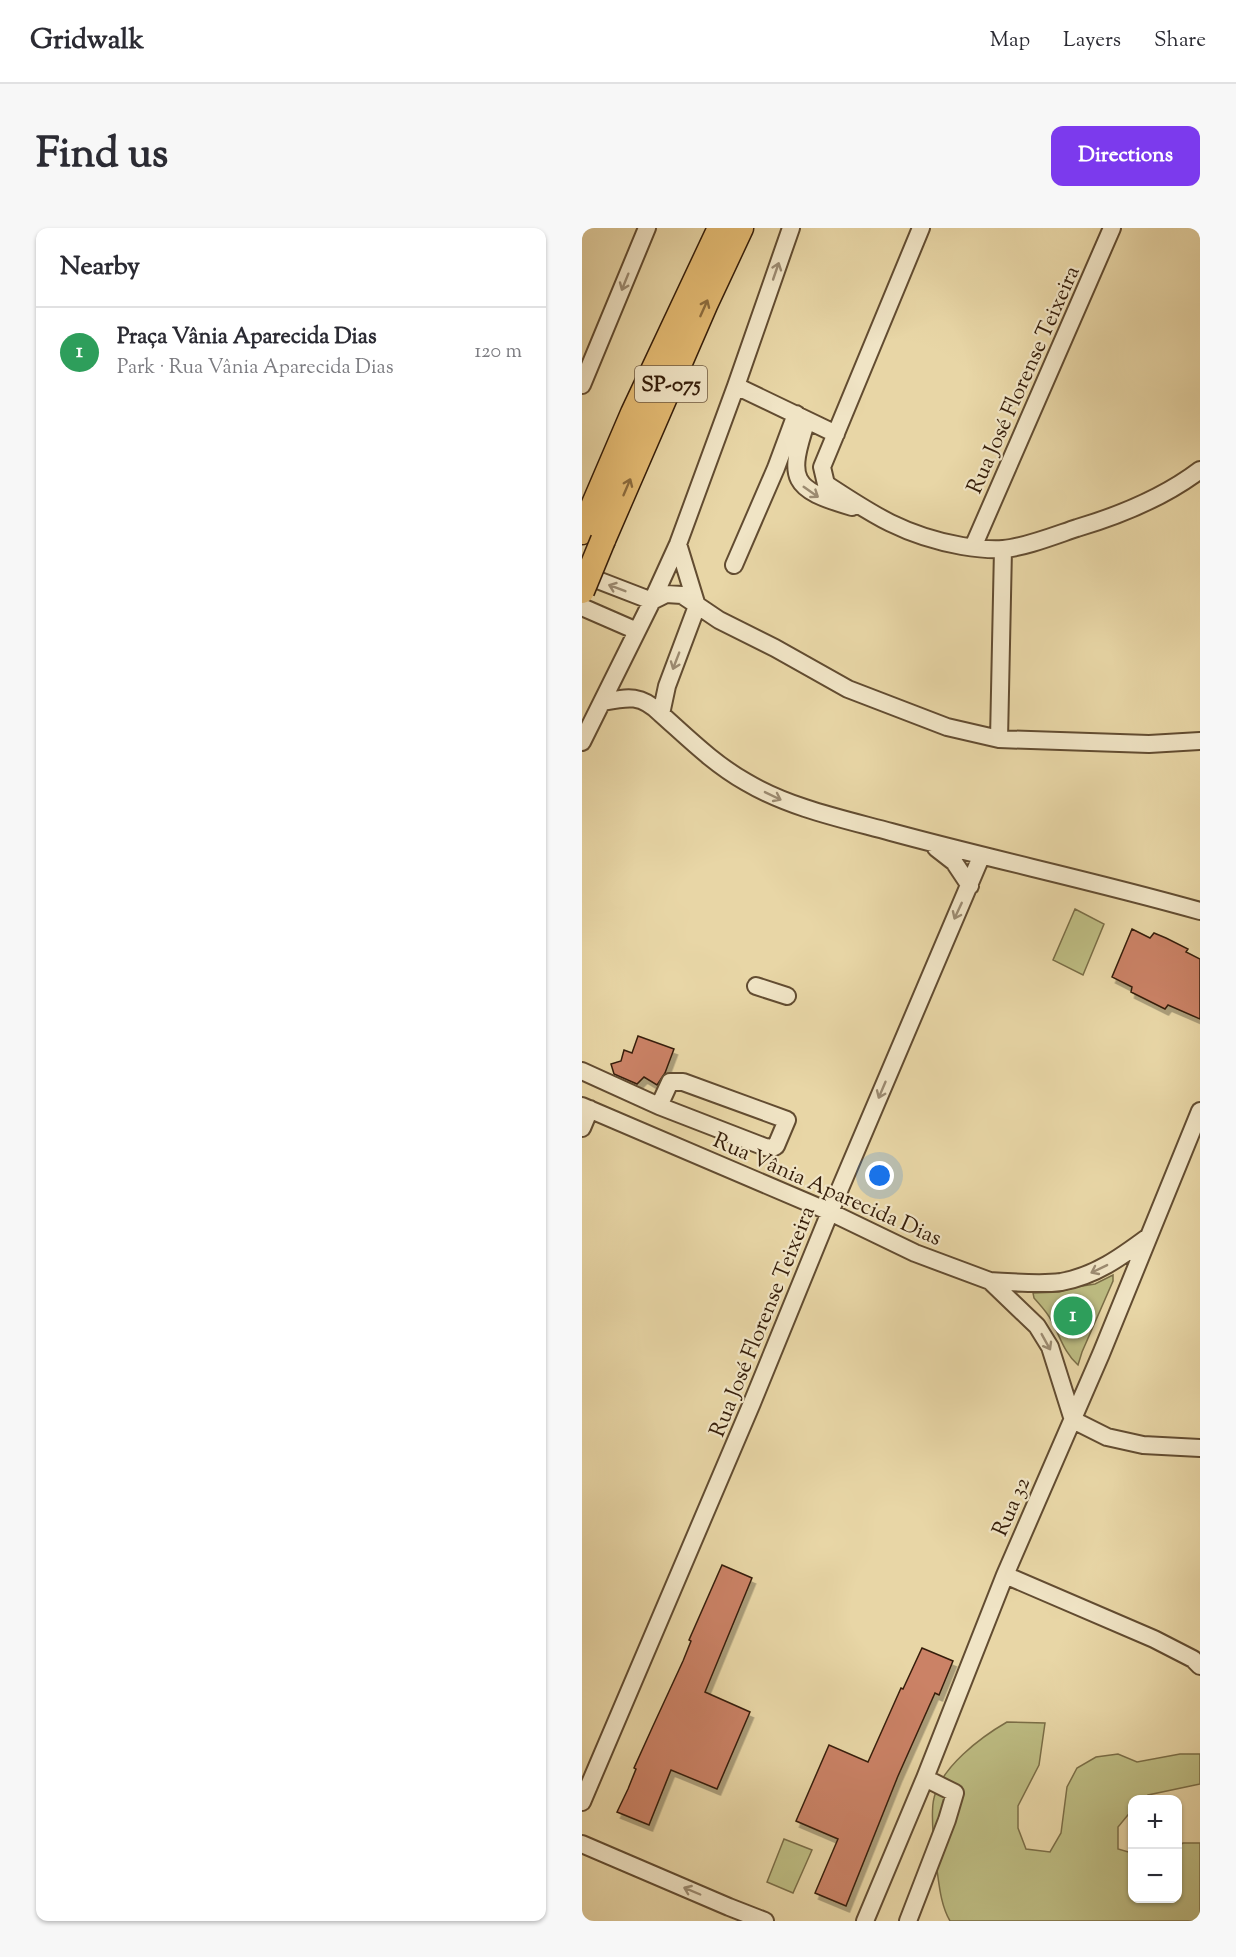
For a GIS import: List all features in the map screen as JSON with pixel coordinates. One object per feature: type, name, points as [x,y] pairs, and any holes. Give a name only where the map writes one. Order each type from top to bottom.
[{"type":"highway","name":"SP-075","points":[[582,591],[589,534],[633,413],[720,228]]},
{"type":"highway","name":"SP-075","points":[[589,534],[705,305],[741,228]]},
{"type":"street","points":[[582,386],[647,228]]},
{"type":"street","points":[[582,742],[678,544],[791,228]]},
{"type":"street","points":[[921,228],[822,467],[826,484],[870,513],[912,534],[939,542],[1003,549],[1099,522],[1146,503],[1184,482],[1200,470]]},
{"type":"street","name":"Rua José Florense Teixeira","points":[[973,547],[1112,228]]},
{"type":"street","points":[[736,386],[836,434]]},
{"type":"street","points":[[802,417],[796,474],[802,486],[819,498],[870,513]]},
{"type":"street","points":[[734,565],[776,468],[802,417]]},
{"type":"street","points":[[661,714],[667,686],[697,606],[678,544]]},
{"type":"street","points":[[999,739],[1003,549]]},
{"type":"street","points":[[582,574],[652,601],[666,594],[682,595],[697,606],[848,689],[947,728],[999,739],[1149,744],[1200,741]]},
{"type":"street","points":[[582,607],[637,631]]},
{"type":"street","points":[[603,702],[623,698],[650,703],[718,764],[745,782],[780,800],[981,857],[1200,911]]},
{"type":"street","points":[[928,842],[954,862],[970,886]]},
{"type":"street","name":"Rua José Florense Teixeira","points":[[582,1802],[748,1414],[830,1212],[981,857]]},
{"type":"street","points":[[756,986],[787,996]]},
{"type":"street","points":[[582,1071],[659,1106],[765,1147],[776,1146],[787,1120],[683,1082],[674,1081],[670,1082],[659,1106]]},
{"type":"street","points":[[582,1128],[586,1108]]},
{"type":"street","name":"Rua Vânia Aparecida Dias","points":[[586,1108],[830,1212],[915,1252],[990,1281],[1060,1282],[1089,1274],[1112,1263],[1148,1237]]},
{"type":"street","name":"Rua 32","points":[[865,1921],[925,1778],[1005,1575],[1073,1420],[1200,1111]]},
{"type":"street","name":"Rua Vânia Aparecida Dias","points":[[990,1281],[1037,1326],[1050,1347],[1073,1420]]},
{"type":"street","points":[[1073,1420],[1107,1437],[1143,1445],[1200,1448]]},
{"type":"street","points":[[1005,1575],[1154,1639],[1193,1659],[1200,1666]]},
{"type":"street","points":[[908,1921],[955,1793],[925,1778]]},
{"type":"street","points":[[582,1844],[765,1921]]},
{"type":"shaded area","points":[[1075,909],[1104,924],[1083,975],[1053,960]]},
{"type":"shaded area","points":[[1113,1275],[1113,1281],[1078,1365],[1066,1350],[1049,1317],[1034,1298],[1033,1293],[1059,1292],[1095,1284]]},
{"type":"shaded area","points":[[1007,1722],[1045,1723],[1039,1765],[1018,1806],[1018,1828],[1026,1849],[1050,1852],[1061,1833],[1067,1787],[1077,1768],[1096,1757],[1118,1754],[1137,1762],[1180,1754],[1200,1754],[1200,1784],[1148,1795],[1128,1795],[1128,1815],[1118,1827],[1118,1849],[1128,1852],[1128,1903],[1182,1903],[1182,1844],[1200,1843],[1200,1921],[950,1921],[942,1900],[936,1863],[932,1821],[934,1798],[938,1786],[953,1764],[986,1736]]},
{"type":"shaded area","points":[[784,1839],[812,1850],[793,1893],[767,1882]]},
{"type":"building","points":[[1132,929],[1150,938],[1154,933],[1166,938],[1188,949],[1186,952],[1200,959],[1200,1019],[1168,1005],[1165,1009],[1131,992],[1132,987],[1112,977]]},
{"type":"building","points":[[638,1036],[674,1049],[665,1073],[657,1085],[644,1077],[637,1084],[614,1074],[611,1064],[621,1061],[624,1050],[632,1053]]},
{"type":"building","points":[[722,1565],[752,1578],[705,1692],[750,1712],[717,1789],[671,1770],[649,1825],[617,1812]]},
{"type":"building","points":[[922,1648],[953,1661],[939,1695],[935,1693],[898,1776],[846,1906],[815,1893],[838,1839],[796,1821],[829,1745],[868,1762],[901,1688],[903,1689]]},
{"type":"place","name":"Praça Vânia Aparecida Dias","points":[[1073,1316]]}]
